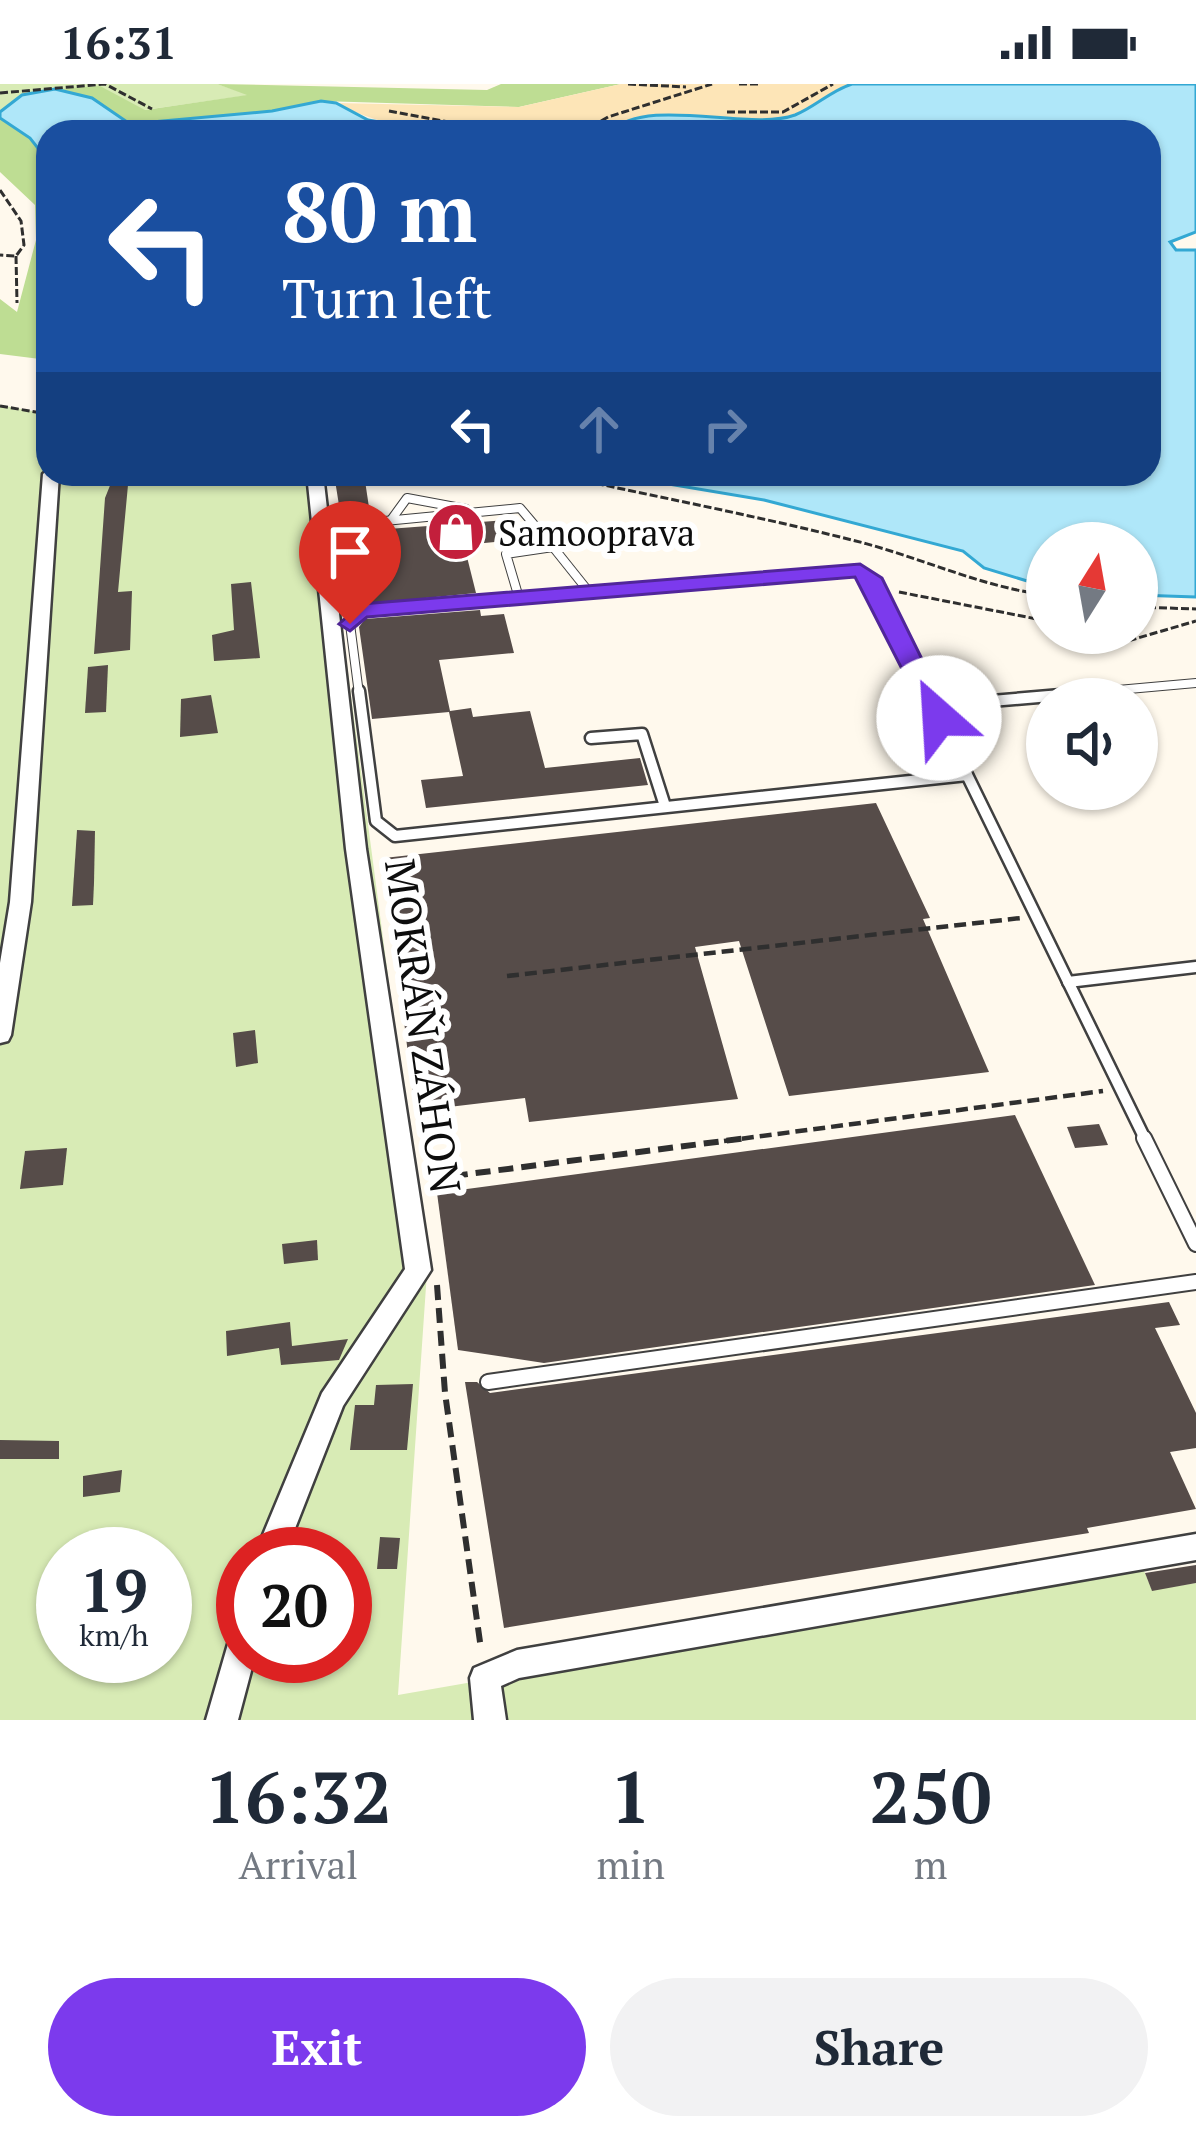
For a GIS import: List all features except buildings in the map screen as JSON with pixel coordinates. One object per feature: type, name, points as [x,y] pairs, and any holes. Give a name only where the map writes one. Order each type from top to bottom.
[{"type":"street","points":[[0,1035],[20,902],[50,486]]},
{"type":"street","name":"MOKRÁŇ ZÁHON","points":[[281,1527],[332,1402],[418,1270],[356,849],[316,486]]},
{"type":"street","points":[[490,1720],[485,1678],[518,1664],[1196,1547]]},
{"type":"street","points":[[222,1720],[232,1683]]},
{"type":"lane","points":[[392,520],[407,498],[481,512]]},
{"type":"lane","points":[[364,523],[520,508],[589,592]]},
{"type":"lane","points":[[519,598],[506,554],[553,547]]},
{"type":"lane","points":[[967,775],[394,836],[376,820],[350,624],[361,611],[860,570],[876,589],[1036,916],[1120,1089],[1196,1244]]},
{"type":"lane","points":[[933,706],[1196,683]]},
{"type":"lane","points":[[591,738],[642,734],[665,806]]},
{"type":"lane","points":[[1068,982],[1196,968]]},
{"type":"lane","points":[[488,1382],[1196,1282]]},
{"type":"path","points":[[0,94],[105,84],[152,109]]},
{"type":"path","points":[[628,84],[692,87]]},
{"type":"path","points":[[603,120],[712,84]]},
{"type":"path","points":[[740,84],[760,84]]},
{"type":"path","points":[[727,112],[783,112],[833,84]]},
{"type":"path","points":[[389,110],[441,120]]},
{"type":"path","points":[[0,190],[21,221],[24,244],[16,256],[17,303]]},
{"type":"path","points":[[0,255],[16,256]]},
{"type":"path","points":[[0,406],[36,412]]},
{"type":"path","points":[[608,486],[853,539],[972,574],[998,589],[1026,593]]},
{"type":"path","points":[[876,589],[1026,617]]},
{"type":"path","points":[[1158,607],[1196,608]]},
{"type":"path","points":[[1158,632],[1196,621]]},
{"type":"path","points":[[508,976],[1036,916]]},
{"type":"path","points":[[429,1180],[1120,1089]]},
{"type":"path","points":[[436,1275],[445,1393],[485,1678]]},
{"type":"green space","points":[[0,84],[217,84],[250,95],[144,110],[100,87],[55,89],[22,95],[0,112]]},
{"type":"green space","points":[[217,84],[487,90],[501,84],[621,84],[519,107],[321,101],[272,111],[174,120],[124,120],[92,98],[56,89],[100,86],[145,110],[247,95]]},
{"type":"green space","points":[[0,118],[36,146],[36,240],[35,205],[0,172]]},
{"type":"green space","points":[[36,240],[36,358],[0,354],[0,299],[17,312]]},
{"type":"green space","points":[[0,405],[36,412],[36,486],[323,486],[427,1272],[398,1695],[1142,1566],[1152,1590],[1196,1583],[1196,1720],[0,1720]]},
{"type":"sand","points":[[621,84],[852,84],[795,115],[752,120],[673,115],[631,120],[378,120],[336,103],[519,107]]},
{"type":"water","points":[[852,84],[1196,84],[1196,232],[1170,242],[1176,250],[1196,250],[1196,597],[1158,596],[1158,522],[1026,522],[1026,581],[984,568],[963,551],[764,500],[681,486],[1161,486],[1161,120],[752,120],[795,115]]},
{"type":"water","points":[[55,89],[92,98],[124,120],[36,120],[36,146],[0,118],[0,112],[22,95]]},
{"type":"water","points":[[321,101],[336,103],[368,120],[174,120],[272,111]]},
{"type":"water","points":[[673,115],[752,120],[631,120]]},
{"type":"place","name":"Samooprava","points":[[456,532]]},
{"type":"route","points":[[350,624],[361,611],[860,570],[871,578],[939,718]]}]
